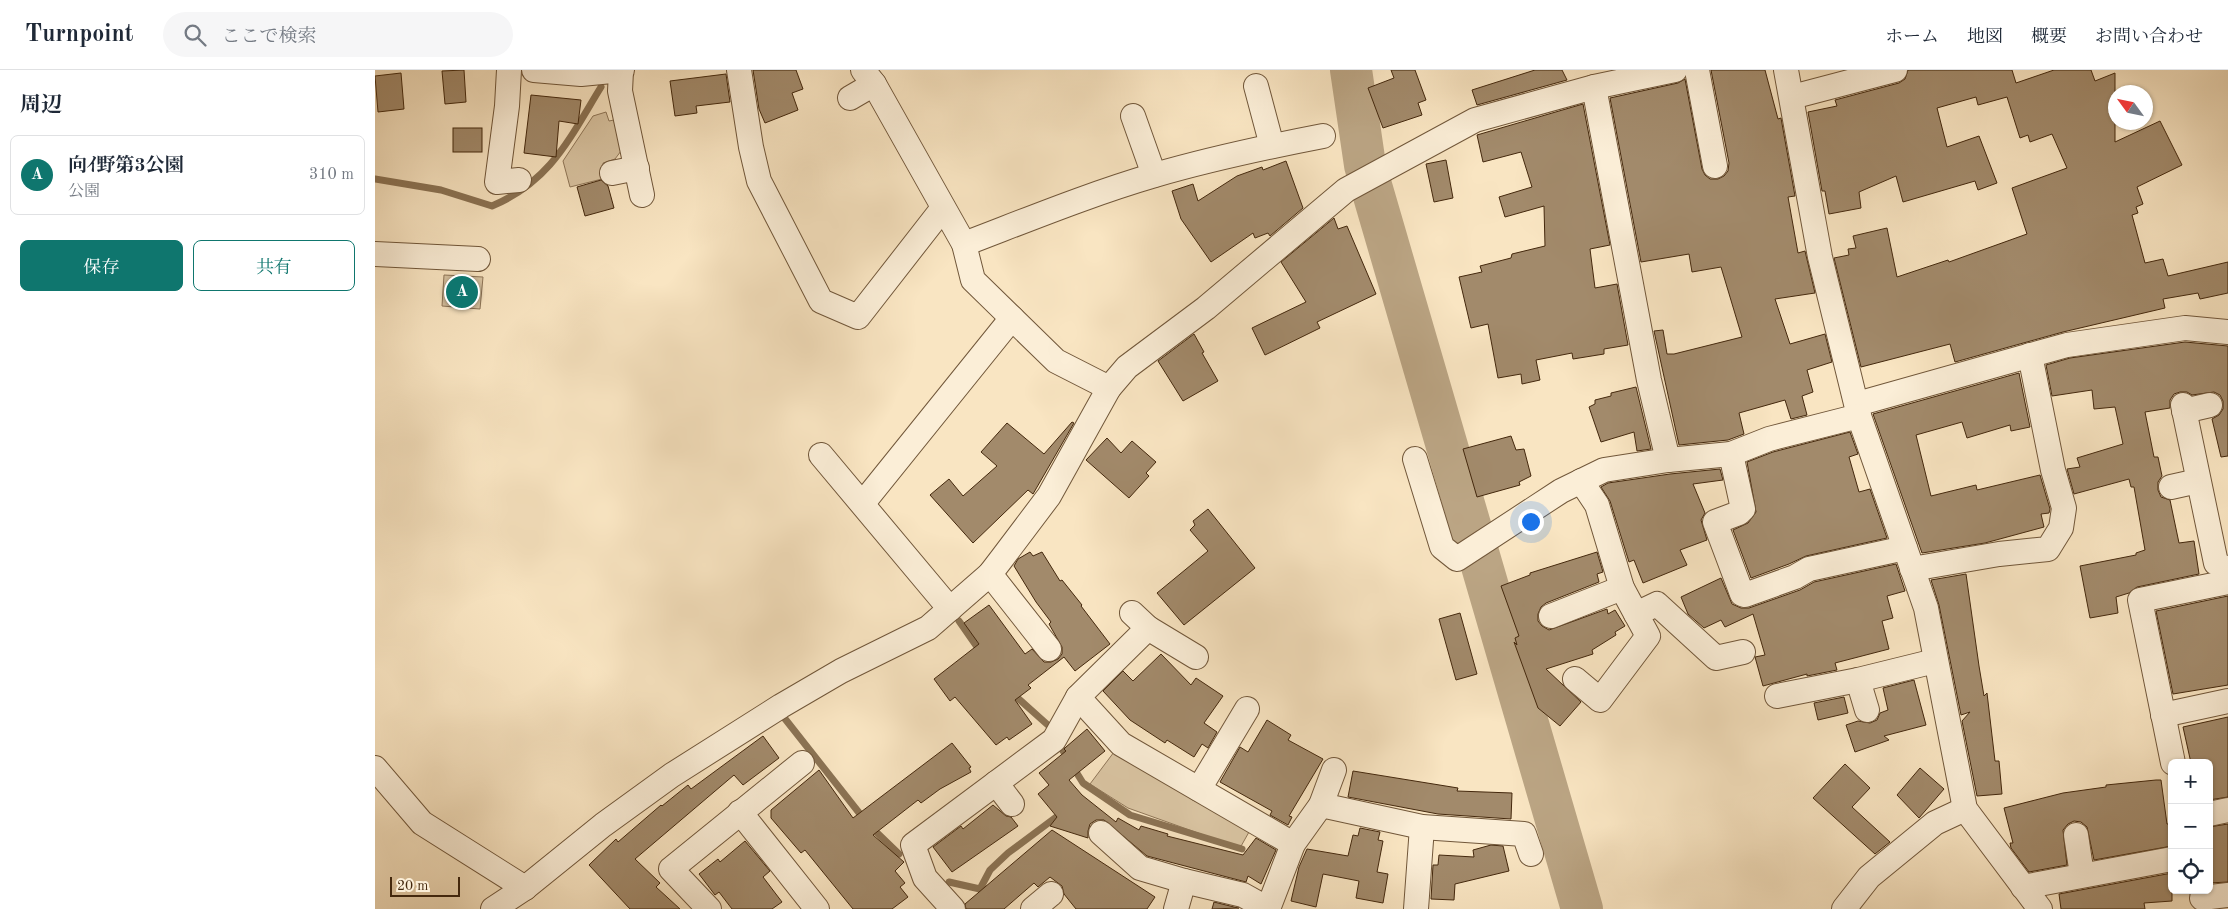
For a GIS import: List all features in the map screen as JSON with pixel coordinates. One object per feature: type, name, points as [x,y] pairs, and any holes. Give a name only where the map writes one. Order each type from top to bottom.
[{"type":"street","points":[[509,70],[507,106],[497,182],[519,180]]},
{"type":"street","points":[[534,70],[581,74],[621,70],[620,91],[642,195]]},
{"type":"street","points":[[739,70],[751,147],[759,181],[821,301],[858,317],[943,208]]},
{"type":"street","points":[[493,909],[525,888],[603,825],[672,775],[833,676],[928,628],[989,574],[1049,496],[1109,388],[1127,367],[1206,308],[1346,190],[1475,120],[1594,87],[1675,70]]},
{"type":"street","points":[[1697,70],[1715,166]]},
{"type":"street","points":[[1786,70],[1793,97],[1820,257],[1858,410],[1926,608],[1965,808],[2040,909]]},
{"type":"street","points":[[1793,97],[1895,70]]},
{"type":"street","points":[[850,98],[869,77],[964,244],[973,280],[1057,360],[1109,388]]},
{"type":"street","points":[[1256,86],[1272,146]]},
{"type":"street","points":[[1594,87],[1649,380],[1668,460]]},
{"type":"street","points":[[1133,116],[1154,175]]},
{"type":"street","points":[[964,244],[1154,175],[1272,146],[1323,136]]},
{"type":"street","points":[[612,173],[637,168]]},
{"type":"street","points":[[375,254],[449,249],[478,259]]},
{"type":"street","points":[[863,503],[1012,318]]},
{"type":"street","points":[[1415,459],[1442,547],[1457,559],[1561,491],[1604,470],[1668,460],[1731,454],[1769,439],[1858,410],[2067,345],[2185,328],[2228,332]]},
{"type":"street","points":[[1731,454],[1743,509],[1739,513],[1715,522],[1742,594],[1745,595],[1795,577],[1809,569],[1908,558],[1999,554],[2048,549],[2061,528],[2064,508],[2053,470],[2030,355]]},
{"type":"street","points":[[2210,405],[2183,408],[2216,564],[2228,570]]},
{"type":"street","points":[[821,455],[950,609]]},
{"type":"street","points":[[1575,679],[1600,700],[1648,636],[1622,588],[1597,505],[1581,481]]},
{"type":"street","points":[[2171,487],[2198,482]]},
{"type":"street","points":[[989,574],[1049,648]]},
{"type":"street","points":[[2172,759],[2140,600],[2228,582]]},
{"type":"street","points":[[1551,616],[1622,588]]},
{"type":"street","points":[[1636,614],[1657,604],[1716,658],[1743,652]]},
{"type":"street","points":[[953,909],[925,878],[913,845],[1054,740],[1078,697],[1140,621],[1196,657]]},
{"type":"street","points":[[1777,696],[1858,680],[1935,660]]},
{"type":"street","points":[[1858,680],[1867,710]]},
{"type":"street","points":[[1078,697],[1121,744],[1293,844]]},
{"type":"street","points":[[2163,714],[2228,701]]},
{"type":"street","points":[[1199,789],[1247,709]]},
{"type":"street","points":[[709,909],[671,869],[802,763]]},
{"type":"street","points":[[375,768],[422,823],[525,888]]},
{"type":"street","points":[[1101,833],[1140,868],[1243,895],[1268,909],[1293,844],[1321,805],[1334,770]]},
{"type":"street","points":[[996,783],[1013,804]]},
{"type":"street","points":[[1321,805],[1422,827],[1524,834],[1531,854]]},
{"type":"street","points":[[1844,909],[1869,877],[1935,824],[1965,808]]},
{"type":"street","points":[[2213,813],[2228,810]]},
{"type":"street","points":[[740,812],[817,909]]},
{"type":"street","points":[[1416,909],[1422,827]]},
{"type":"street","points":[[2076,835],[2082,875]]},
{"type":"street","points":[[2023,887],[2082,875],[2143,873],[2168,861]]},
{"type":"street","points":[[1176,909],[1184,881]]},
{"type":"street","points":[[1033,909],[1051,894]]},
{"type":"street","points":[[2202,899],[2228,895]]},
{"type":"shaded area","points":[[606,112],[609,121],[614,120],[621,151],[615,159],[603,163],[606,178],[570,187],[563,161],[593,116]]},
{"type":"shaded area","points":[[444,275],[483,277],[480,309],[442,306]]},
{"type":"shaded area","points":[[1114,752],[1249,832],[1240,848],[1128,808],[1090,784]]},
{"type":"building","points":[[464,70],[466,102],[445,104],[442,71]]},
{"type":"building","points":[[753,70],[796,70],[803,89],[792,93],[798,110],[765,123],[759,109]]},
{"type":"building","points":[[1391,70],[1415,70],[1426,100],[1418,103],[1422,115],[1383,128],[1368,88],[1394,78]]},
{"type":"building","points":[[1535,70],[1562,70],[1567,80],[1477,105],[1472,90]]},
{"type":"building","points":[[1711,70],[1765,70],[1778,119],[1781,118],[1795,196],[1788,197],[1798,253],[1805,251],[1815,293],[1775,299],[1790,344],[1825,334],[1832,362],[1807,370],[1813,392],[1802,396],[1807,415],[1791,419],[1785,400],[1739,413],[1744,434],[1728,440],[1679,445],[1654,331],[1663,330],[1667,354],[1674,354],[1742,337],[1721,267],[1692,272],[1689,254],[1641,262],[1610,98],[1678,83],[1685,79],[1702,169],[1710,179],[1718,179],[1728,171],[1729,163]]},
{"type":"building","points":[[1908,70],[2012,70],[2016,83],[2054,70],[2091,70],[2095,81],[2115,73],[2115,85],[2108,85],[2108,130],[2115,130],[2115,142],[2141,130],[2153,130],[2153,124],[2160,121],[2182,165],[2137,187],[2143,204],[2136,207],[2138,213],[2132,215],[2145,263],[2163,259],[2168,276],[2228,262],[2228,293],[2200,299],[2198,293],[2163,299],[2165,308],[2063,332],[1955,362],[1950,344],[1861,367],[1834,258],[1849,255],[1848,249],[1856,248],[1853,236],[1887,228],[1897,277],[1948,260],[1949,262],[2027,234],[2012,188],[2067,168],[2052,134],[2030,142],[2028,135],[2020,138],[2007,97],[1978,105],[1976,97],[1937,108],[1947,147],[1979,136],[1997,183],[1978,190],[1975,181],[1903,202],[1896,176],[1859,192],[1861,208],[1829,214],[1825,191],[1822,191],[1808,112],[1837,106],[1835,100],[1899,83],[1905,79]]},
{"type":"building","points":[[401,73],[404,109],[378,112],[375,76]]},
{"type":"building","points":[[726,74],[730,102],[696,106],[697,113],[675,116],[670,81]]},
{"type":"building","points":[[531,95],[581,100],[578,124],[559,121],[556,157],[524,153]]},
{"type":"building","points":[[1583,104],[1610,245],[1590,249],[1595,288],[1617,284],[1628,345],[1604,349],[1604,354],[1573,359],[1572,353],[1536,360],[1540,380],[1522,384],[1521,374],[1498,378],[1488,324],[1471,328],[1459,277],[1482,272],[1480,266],[1511,258],[1512,254],[1545,246],[1544,206],[1505,217],[1499,197],[1532,187],[1521,152],[1483,162],[1477,135]]},
{"type":"building","points":[[453,128],[482,128],[482,152],[453,152]]},
{"type":"building","points":[[1446,160],[1453,198],[1434,202],[1426,164]]},
{"type":"building","points":[[1286,161],[1303,208],[1270,236],[1268,233],[1255,238],[1253,233],[1211,262],[1181,219],[1172,191],[1193,184],[1198,201],[1237,176],[1262,167],[1263,170]]},
{"type":"building","points":[[601,180],[608,186],[614,208],[585,216],[577,187]]},
{"type":"building","points":[[1334,218],[1338,229],[1347,226],[1376,294],[1317,322],[1320,328],[1265,355],[1252,328],[1306,302],[1281,262]]},
{"type":"building","points":[[1194,334],[1204,352],[1202,353],[1218,381],[1183,401],[1158,361]]},
{"type":"building","points":[[2185,342],[2228,346],[2228,456],[2221,457],[2212,419],[2219,415],[2223,409],[2223,401],[2220,395],[2214,392],[2192,395],[2187,392],[2180,392],[2174,394],[2170,400],[2170,408],[2145,412],[2154,457],[2158,457],[2162,476],[2158,482],[2158,490],[2161,497],[2170,500],[2179,543],[2194,541],[2199,574],[2137,587],[2129,593],[2116,597],[2118,613],[2090,618],[2080,566],[2136,555],[2136,553],[2145,550],[2134,487],[2131,487],[2129,479],[2074,494],[2067,469],[2080,467],[2077,458],[2123,444],[2115,407],[2094,409],[2092,390],[2052,396],[2046,365],[2070,358]]},
{"type":"building","points":[[2019,373],[2030,427],[2011,431],[2010,425],[1967,438],[1962,422],[1916,435],[1931,496],[1976,485],[1977,490],[2040,475],[2050,509],[2049,513],[2041,514],[2044,527],[1985,543],[1922,553],[1873,414]]},
{"type":"building","points":[[1636,387],[1651,449],[1637,451],[1634,432],[1601,442],[1589,407],[1595,404],[1595,400],[1611,396],[1611,393]]},
{"type":"building","points":[[1072,422],[1074,423],[1033,494],[1028,490],[973,543],[930,495],[949,479],[963,496],[997,466],[981,452],[1007,423],[1044,454]]},
{"type":"building","points":[[1850,432],[1858,454],[1849,457],[1859,492],[1870,489],[1887,538],[1806,556],[1751,578],[1733,530],[1748,523],[1756,512],[1747,462],[1773,452]]},
{"type":"building","points":[[1511,436],[1516,450],[1524,449],[1531,476],[1519,482],[1520,485],[1477,497],[1463,449]]},
{"type":"building","points":[[1107,438],[1121,453],[1132,441],[1156,462],[1146,473],[1149,476],[1129,498],[1086,460]]},
{"type":"building","points":[[1720,469],[1723,480],[1693,484],[1705,513],[1701,520],[1707,540],[1680,550],[1687,565],[1643,583],[1634,560],[1629,562],[1610,501],[1601,487],[1608,483]]},
{"type":"building","points":[[1208,509],[1255,568],[1184,625],[1157,593],[1208,551],[1190,530],[1195,525],[1193,521]]},
{"type":"building","points":[[1030,552],[1033,556],[1042,552],[1060,581],[1062,580],[1082,605],[1110,644],[1075,671],[1064,657],[1028,685],[1031,688],[1015,700],[1032,724],[1009,740],[1007,737],[996,745],[955,697],[950,701],[934,679],[979,644],[964,623],[989,605],[1025,654],[1032,649],[1044,662],[1051,662],[1058,659],[1062,654],[1062,647],[1049,624],[1051,622],[1014,566],[1018,559]]},
{"type":"building","points":[[1597,552],[1603,572],[1597,574],[1599,582],[1546,603],[1541,607],[1538,614],[1538,621],[1549,630],[1607,609],[1608,614],[1615,610],[1625,626],[1615,632],[1616,635],[1592,650],[1593,654],[1546,669],[1581,702],[1560,726],[1538,708],[1514,642],[1517,645],[1515,638],[1519,636],[1501,586],[1530,575],[1530,573]]},
{"type":"building","points":[[1896,564],[1905,591],[1887,596],[1893,618],[1882,621],[1889,649],[1835,663],[1837,670],[1807,676],[1807,674],[1763,686],[1755,657],[1765,655],[1753,614],[1725,627],[1721,620],[1704,628],[1688,614],[1681,597],[1721,578],[1732,604],[1741,608],[1749,608],[1800,590],[1814,582]]},
{"type":"building","points":[[1966,574],[1984,696],[1987,693],[1995,761],[1999,761],[2002,794],[1977,796],[1962,721],[1970,712],[1961,715],[1939,605],[1931,580]]},
{"type":"building","points":[[2228,596],[2228,685],[2173,694],[2156,611]]},
{"type":"building","points":[[1460,613],[1477,674],[1456,680],[1439,619]]},
{"type":"building","points":[[1161,654],[1191,685],[1196,678],[1223,696],[1204,723],[1217,732],[1208,748],[1202,744],[1194,757],[1167,740],[1165,743],[1130,720],[1103,691],[1123,671],[1133,681]]},
{"type":"building","points":[[1914,680],[1926,725],[1884,736],[1889,740],[1855,752],[1846,725],[1858,721],[1870,723],[1877,720],[1880,713],[1888,710],[1883,688]]},
{"type":"building","points":[[1844,697],[1848,713],[1818,720],[1814,703]]},
{"type":"building","points":[[2228,717],[2228,797],[2213,799],[2213,759],[2190,759],[2183,727]]},
{"type":"building","points":[[1267,720],[1291,735],[1288,740],[1323,759],[1289,816],[1292,817],[1288,825],[1270,815],[1272,811],[1220,782],[1240,747],[1248,752]]},
{"type":"building","points":[[1087,729],[1105,751],[1069,780],[1082,795],[1116,822],[1118,818],[1139,830],[1141,826],[1168,834],[1167,836],[1243,855],[1256,838],[1276,850],[1261,884],[1248,876],[1246,882],[1147,856],[1104,820],[1096,820],[1090,824],[1088,838],[1050,826],[1057,817],[1038,794],[1049,785],[1039,773],[1066,751],[1064,749]]},
{"type":"building","points":[[763,736],[779,758],[743,785],[734,775],[635,859],[660,883],[656,887],[680,909],[630,909],[589,865],[616,839],[618,842],[661,805],[688,785],[691,789]]},
{"type":"building","points":[[952,743],[971,767],[969,768],[971,772],[940,789],[921,803],[918,800],[873,835],[904,862],[895,871],[905,883],[900,887],[908,897],[892,909],[853,909],[805,850],[801,853],[771,818],[771,810],[819,770],[853,818]]},
{"type":"building","points":[[1845,764],[1870,788],[1852,807],[1890,842],[1875,854],[1813,798]]},
{"type":"building","points":[[1920,768],[1944,789],[1919,818],[1897,795]]},
{"type":"building","points":[[1353,771],[1458,788],[1457,791],[1512,793],[1511,819],[1438,814],[1348,797]]},
{"type":"building","points":[[2161,780],[2168,824],[2168,847],[2094,860],[2087,827],[2081,822],[2074,821],[2063,830],[2067,865],[2029,872],[2011,848],[2010,843],[2013,843],[2004,808],[2063,793],[2106,787],[2106,785]]},
{"type":"building","points":[[993,805],[1006,816],[1011,817],[1018,826],[952,872],[933,847],[961,826],[963,829]]},
{"type":"building","points":[[2228,824],[2228,882],[2213,883],[2213,826]]},
{"type":"building","points":[[1360,828],[1380,832],[1378,840],[1383,841],[1377,872],[1388,874],[1383,903],[1356,898],[1359,881],[1323,874],[1316,907],[1291,901],[1299,867],[1307,849],[1348,856],[1353,835],[1358,836]]},
{"type":"building","points":[[1052,830],[1155,897],[1147,909],[1076,909],[1064,894],[1062,886],[1050,877],[1038,887],[1034,883],[1004,909],[966,909],[965,904]]},
{"type":"building","points":[[745,841],[770,871],[763,877],[782,902],[772,909],[732,909],[719,892],[715,895],[699,874],[718,859],[720,862]]},
{"type":"building","points":[[1491,845],[1503,846],[1509,871],[1455,884],[1454,900],[1431,899],[1433,865],[1438,865],[1439,855],[1474,857],[1473,850]]},
{"type":"building","points":[[2168,874],[2168,894],[2172,894],[2172,901],[2144,903],[2145,909],[2061,909],[2059,894]]},
{"type":"building","points":[[1214,902],[1238,908],[1239,908],[1212,909]]},
{"type":"waterway","points":[[1351,70],[1365,165],[1582,909]]},
{"type":"waterway","points":[[375,179],[441,190],[492,206],[512,196],[529,184],[557,157],[601,87]]},
{"type":"waterway","points":[[959,621],[982,654]]},
{"type":"waterway","points":[[1011,692],[1049,726]]},
{"type":"waterway","points":[[782,715],[864,819]]},
{"type":"waterway","points":[[1060,746],[1083,783],[1130,815],[1242,849]]},
{"type":"waterway","points":[[949,882],[980,889],[990,870],[1008,853],[1063,812]]},
{"type":"waterway","points":[[871,827],[899,854]]},
{"type":"place","name":"向ｲ野第3公園","points":[[462,292]]}]
